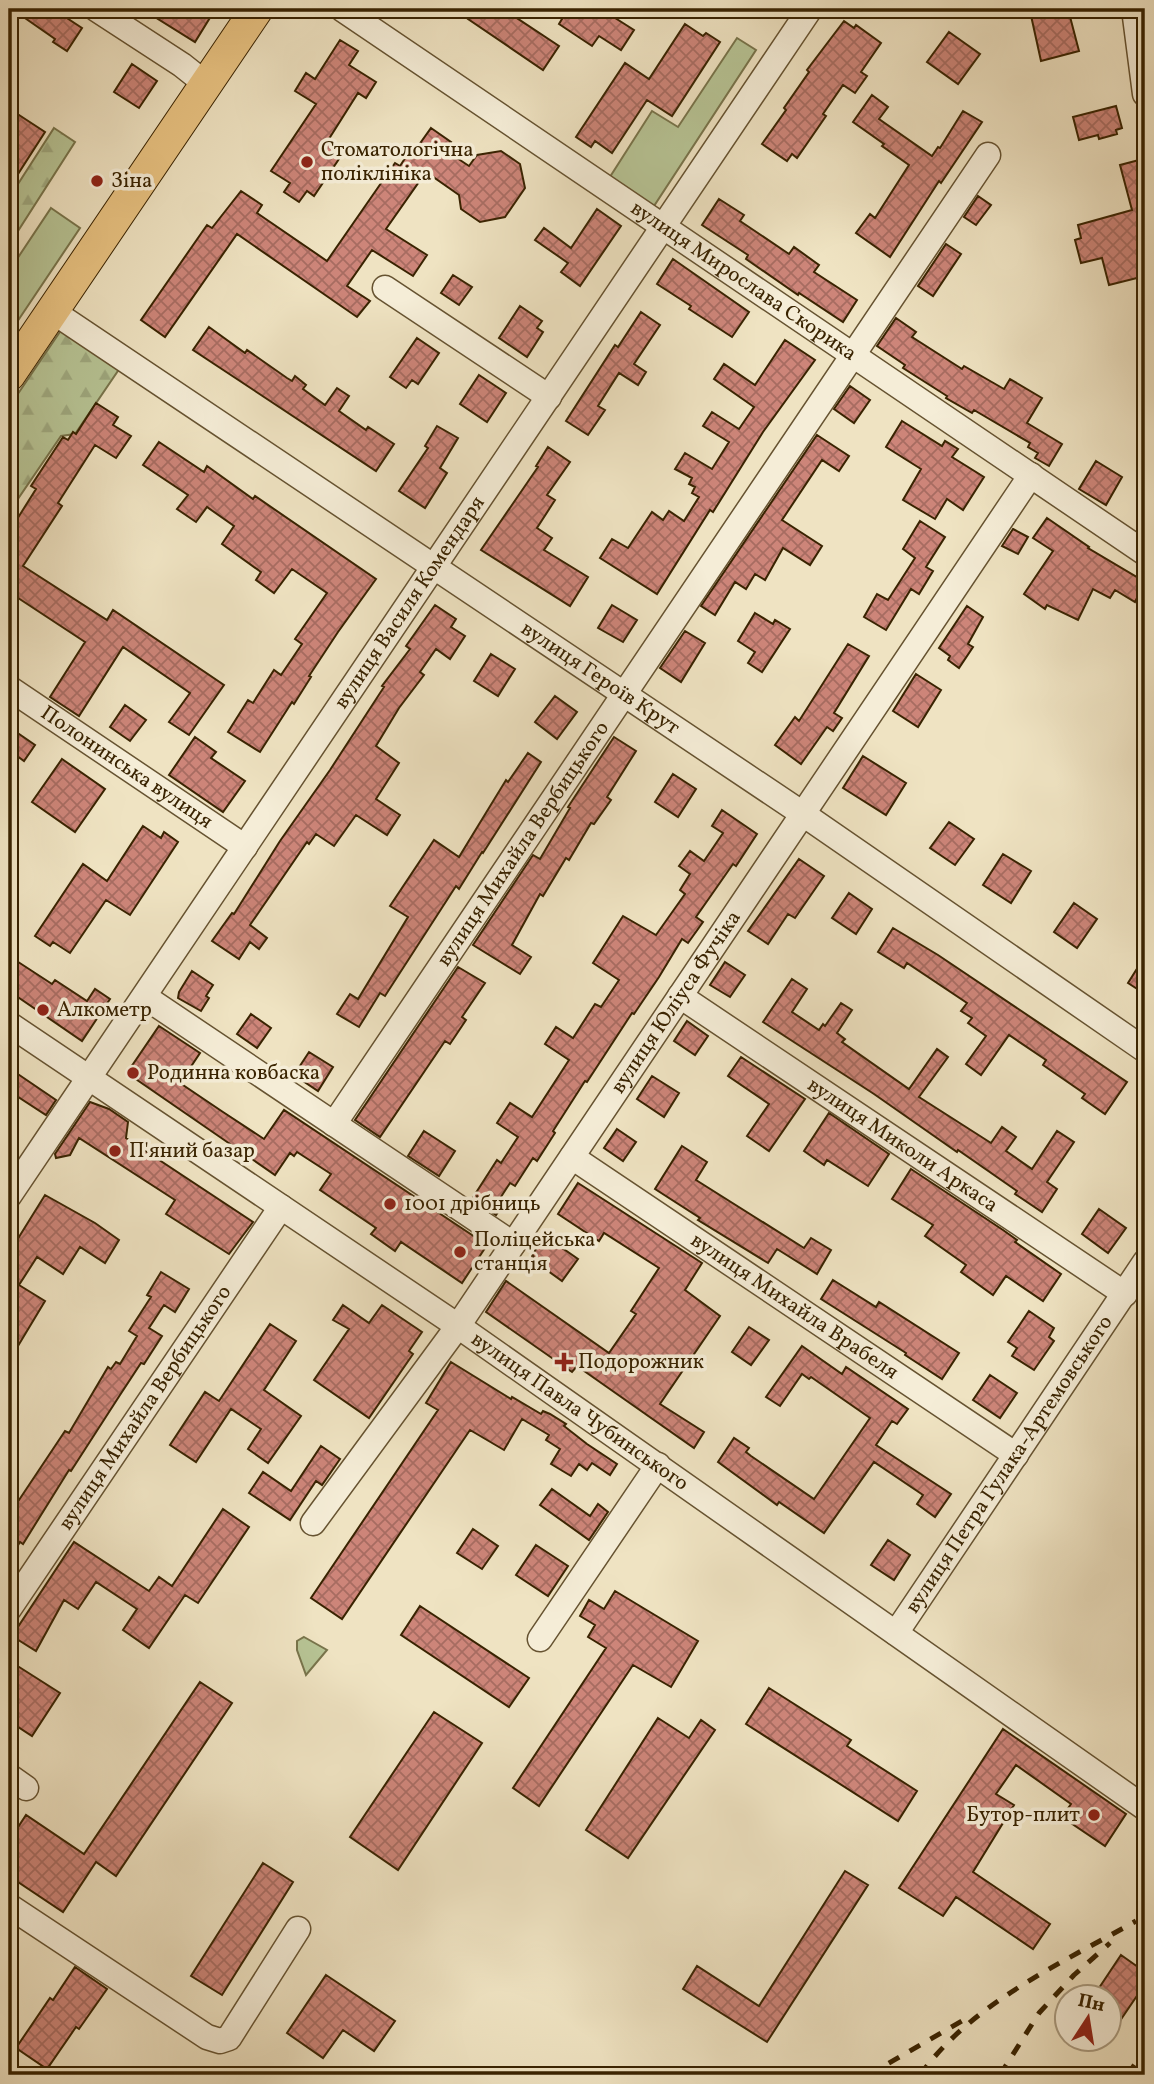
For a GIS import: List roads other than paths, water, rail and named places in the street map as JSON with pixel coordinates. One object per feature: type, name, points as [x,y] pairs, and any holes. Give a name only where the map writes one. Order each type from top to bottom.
[{"type":"main road","points":[[9,375],[257,9]]},
{"type":"street","points":[[96,9],[182,65],[206,84]]},
{"type":"street","name":"вулиця Мирослава Скорика","points":[[342,9],[1145,553]]},
{"type":"street","name":"вулиця Василя Комендаря","points":[[9,1196],[810,9]]},
{"type":"street","points":[[1134,9],[1145,94]]},
{"type":"street","name":"вулиця Михайла Вербицького","points":[[334,1124],[988,155]]},
{"type":"street","points":[[384,288],[548,397]]},
{"type":"street","name":"вулиця Героїв Крут","points":[[52,311],[803,814],[1145,1050]]},
{"type":"street","name":"вулиця Юліуса Фучіка","points":[[313,1523],[458,1326],[1031,475]]},
{"type":"street","name":"Полонинська вулиця","points":[[9,688],[245,848]]},
{"type":"street","name":"вулиця Миколи Аркаса","points":[[680,996],[1125,1294]]},
{"type":"street","points":[[145,997],[513,1244]]},
{"type":"street","name":"вулиця Павла Чубинського","points":[[9,1024],[458,1326],[1145,1808]]},
{"type":"street","name":"вулиця Михайла Врабеля","points":[[572,1157],[1016,1455]]},
{"type":"street","name":"вулиця Михайла Вербицького","points":[[9,1609],[281,1207]]},
{"type":"street","name":"вулиця Петра Гулака-Артемовського","points":[[896,1633],[1145,1262]]},
{"type":"street","points":[[540,1639],[657,1465]]},
{"type":"street","points":[[9,1906],[207,2037],[220,2041],[229,2038],[298,1929]]},
{"type":"railway","points":[[920,2075],[941,2049],[991,2006],[1019,1987],[1136,1921]]},
{"type":"railway","points":[[1000,2075],[1039,2013],[1074,1975],[1110,1943]]},
{"type":"railway","points":[[868,2075],[962,2021]]},
{"type":"railway","points":[[1128,2075],[1145,2048]]},
{"type":"place","name":"Стоматологічна поліклініка","points":[[307,162]]},
{"type":"place","name":"Зіна","points":[[97,181]]},
{"type":"place","name":"Алкометр","points":[[43,1010]]},
{"type":"place","name":"Родинна ковбаска","points":[[133,1073]]},
{"type":"place","name":"П'яний базар","points":[[115,1151]]},
{"type":"place","name":"1001 дрібниць","points":[[390,1204]]},
{"type":"place","name":"Поліцейська станція","points":[[460,1252]]},
{"type":"place","name":"Подорожник","points":[[564,1362]]},
{"type":"place","name":"Бутор-плит","points":[[1094,1815]]}]
